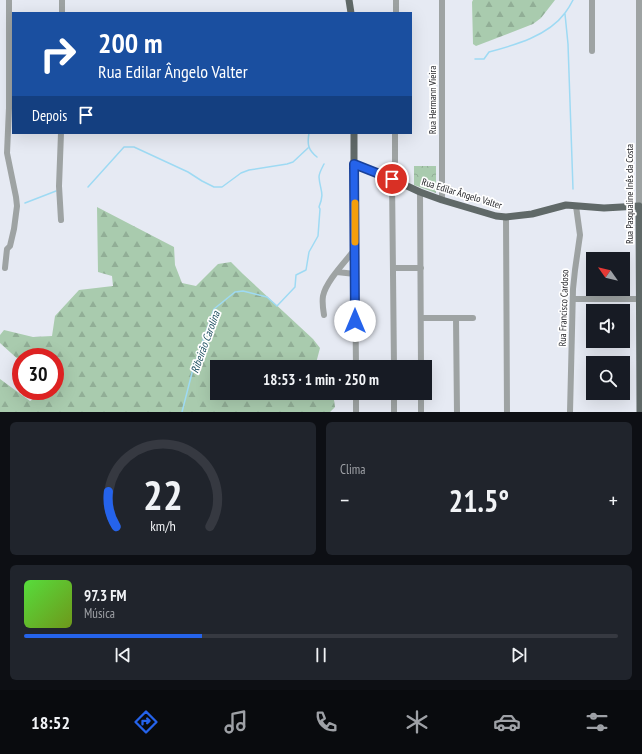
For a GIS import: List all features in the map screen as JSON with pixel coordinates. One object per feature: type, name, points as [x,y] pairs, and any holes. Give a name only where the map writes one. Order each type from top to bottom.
[{"type":"main road","points":[[349,0],[351,12]]},
{"type":"main road","points":[[354,134],[354,164]]},
{"type":"main road","name":"Rua Edilar Ângelo Valter","points":[[354,164],[420,192],[491,215],[506,217],[532,214],[562,206],[604,208],[639,206]]},
{"type":"main road","name":"Rua Pasqualine Inês da Costa","points":[[639,206],[641,299],[640,412]]},
{"type":"street","points":[[5,268],[7,250],[10,246],[14,229],[17,206],[7,153],[9,108],[9,0]]},
{"type":"street","points":[[62,0],[62,12]]},
{"type":"street","points":[[396,0],[396,12]]},
{"type":"street","name":"Rua Hermann Vieira","points":[[442,0],[442,200]]},
{"type":"street","points":[[592,0],[592,50]]},
{"type":"street","name":"Rua Pasqualine Inês da Costa","points":[[639,0],[639,206]]},
{"type":"street","points":[[61,134],[58,186],[61,220]]},
{"type":"street","points":[[394,360],[392,179],[396,134]]},
{"type":"street","points":[[354,164],[356,360]]},
{"type":"street","points":[[420,192],[421,360]]},
{"type":"street","name":"Rua Francisco Cardoso","points":[[570,412],[573,299],[580,235],[576,206]]},
{"type":"street","points":[[506,217],[508,412]]},
{"type":"street","points":[[324,315],[324,292],[337,272],[355,250]]},
{"type":"street","points":[[393,268],[421,268]]},
{"type":"street","points":[[337,272],[355,274]]},
{"type":"street","points":[[573,299],[641,299]]},
{"type":"street","points":[[421,318],[473,318]]},
{"type":"street","points":[[456,318],[457,412]]},
{"type":"street","points":[[356,400],[356,412]]},
{"type":"street","points":[[394,400],[394,412]]},
{"type":"street","points":[[421,400],[421,412]]},
{"type":"green space","points":[[473,0],[555,0],[541,18],[533,24],[476,46],[473,44]]},
{"type":"green space","points":[[414,166],[436,166],[436,193],[414,185]]},
{"type":"green space","points":[[97,207],[174,247],[175,265],[182,283],[196,286],[218,264],[231,262],[313,339],[320,348],[317,360],[210,360],[210,400],[334,400],[335,407],[330,412],[0,412],[0,379],[12,388],[12,400],[64,400],[64,348],[12,348],[12,354],[0,343],[0,335],[4,330],[33,337],[52,336],[55,316],[79,290],[113,286],[112,276],[98,272]]},
{"type":"waterway","name":"Ribeirão Carolina","points":[[475,59],[484,59],[489,52],[520,43],[550,28],[558,21],[573,0]]},
{"type":"waterway","points":[[565,14],[568,44],[573,189]]},
{"type":"waterway","name":"Ribeirão Carolina","points":[[309,134],[309,146],[317,157]]},
{"type":"waterway","points":[[88,187],[124,147],[134,147],[188,172],[214,187],[222,187],[241,173],[249,170],[293,162],[308,148]]},
{"type":"waterway","name":"Ribeirão Carolina","points":[[182,412],[193,369],[214,309],[235,292],[243,291],[267,297],[277,306],[295,287],[296,275],[306,270],[309,252],[318,236],[319,207],[322,195],[319,177],[324,164]]},
{"type":"waterway","points":[[25,203],[56,191]]},
{"type":"slow traffic","points":[[355,203],[355,242]]},
{"type":"route","points":[[355,321],[354,164],[392,179]]}]
